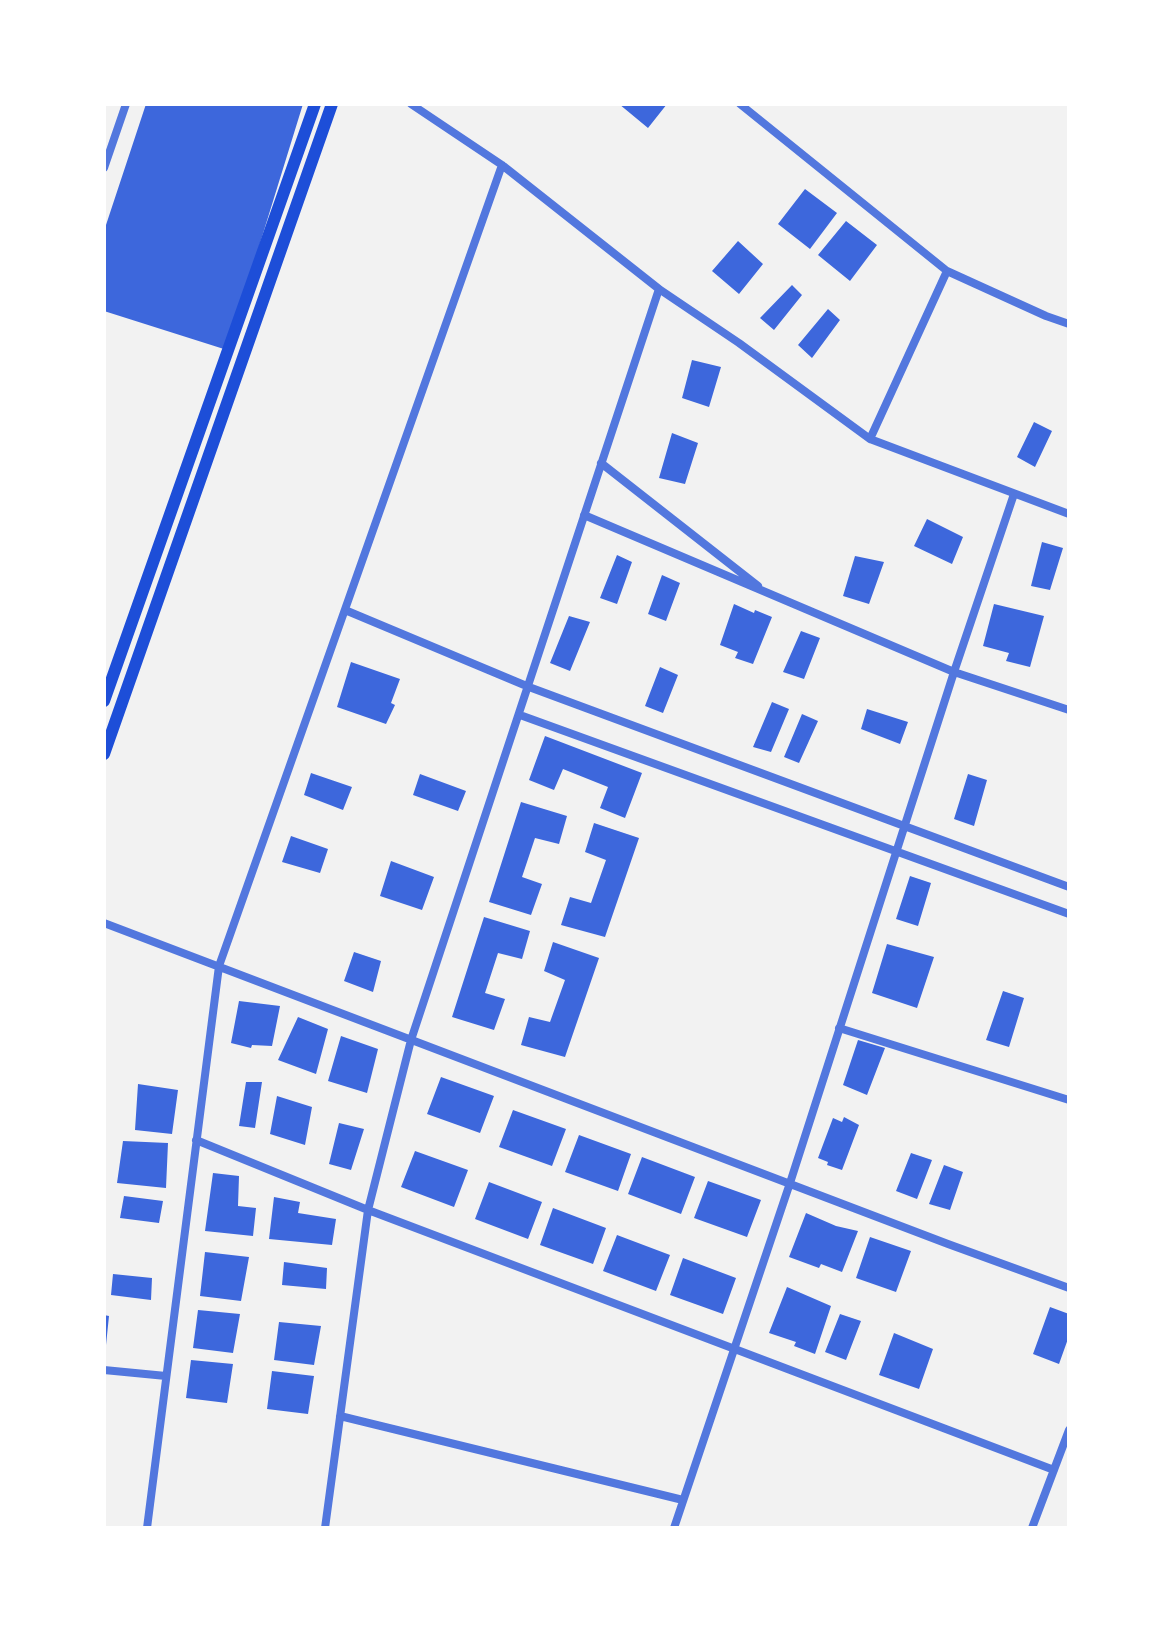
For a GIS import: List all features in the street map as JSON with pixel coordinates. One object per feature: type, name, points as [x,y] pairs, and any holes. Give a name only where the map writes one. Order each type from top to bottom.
[{"type":"main road","points":[[104,701],[315,104]]},
{"type":"main road","points":[[104,754],[332,104]]},
{"type":"street","points":[[104,168],[126,104]]},
{"type":"street","points":[[411,104],[502,165],[659,289],[870,439],[1069,514]]},
{"type":"street","points":[[740,104],[947,271],[1069,324]]},
{"type":"street","points":[[147,1528],[219,966],[502,165]]},
{"type":"street","points":[[870,439],[947,271]]},
{"type":"street","points":[[325,1528],[368,1210],[411,1040],[659,289]]},
{"type":"street","points":[[601,463],[767,593]]},
{"type":"street","points":[[674,1528],[790,1183],[1014,494]]},
{"type":"street","points":[[584,515],[954,672],[1069,710]]},
{"type":"street","points":[[345,610],[529,687],[1069,887]]},
{"type":"street","points":[[520,715],[1069,914]]},
{"type":"street","points":[[104,923],[1069,1288]]},
{"type":"street","points":[[839,1028],[1069,1100]]},
{"type":"street","points":[[196,1140],[368,1210],[1054,1470]]},
{"type":"street","points":[[104,1370],[166,1376]]},
{"type":"street","points":[[340,1416],[683,1500]]},
{"type":"street","points":[[1032,1528],[1069,1430]]},
{"type":"building","points":[[146,104],[303,104],[227,350],[104,311],[104,231]]},
{"type":"building","points":[[619,104],[667,104],[648,128]]},
{"type":"building","points":[[805,189],[837,213],[810,249],[778,224]]},
{"type":"building","points":[[846,221],[877,245],[850,281],[818,255]]},
{"type":"building","points":[[738,241],[763,264],[739,294],[712,271]]},
{"type":"building","points":[[792,285],[802,295],[774,330],[760,318]]},
{"type":"building","points":[[828,309],[840,320],[812,358],[798,345]]},
{"type":"building","points":[[692,360],[721,367],[709,407],[682,398]]},
{"type":"building","points":[[1034,422],[1052,431],[1035,467],[1017,457]]},
{"type":"building","points":[[672,433],[698,443],[685,484],[659,478]]},
{"type":"building","points":[[927,519],[963,537],[952,564],[914,546]]},
{"type":"building","points":[[1042,542],[1063,548],[1050,590],[1031,586]]},
{"type":"building","points":[[617,555],[632,562],[617,604],[600,598]]},
{"type":"building","points":[[855,556],[884,562],[869,604],[843,596]]},
{"type":"building","points":[[662,575],[680,583],[666,621],[648,614]]},
{"type":"building","points":[[734,604],[772,617],[753,664],[735,658],[738,652],[720,645]]},
{"type":"building","points":[[994,604],[1044,616],[1030,667],[1006,661],[1009,653],[983,646]]},
{"type":"building","points":[[569,616],[590,622],[570,671],[550,663]]},
{"type":"building","points":[[801,631],[820,638],[804,679],[783,672]]},
{"type":"building","points":[[351,662],[400,679],[391,703],[395,705],[386,724],[337,707]]},
{"type":"building","points":[[660,667],[678,675],[663,713],[645,706]]},
{"type":"building","points":[[772,702],[789,709],[771,752],[753,747]]},
{"type":"building","points":[[867,709],[908,722],[900,744],[861,729]]},
{"type":"building","points":[[802,714],[818,721],[799,763],[784,757]]},
{"type":"building","points":[[545,736],[642,773],[625,818],[600,808],[608,787],[563,769],[554,790],[529,780]]},
{"type":"building","points":[[311,773],[352,787],[343,810],[304,795]]},
{"type":"building","points":[[420,774],[466,791],[458,811],[413,795]]},
{"type":"building","points":[[968,774],[987,780],[974,826],[954,819]]},
{"type":"building","points":[[521,802],[567,816],[559,844],[535,838],[522,877],[542,884],[531,915],[489,902]]},
{"type":"building","points":[[594,823],[639,838],[605,937],[561,925],[570,897],[591,903],[606,860],[585,852]]},
{"type":"building","points":[[291,836],[328,849],[320,873],[282,862]]},
{"type":"building","points":[[391,861],[434,877],[422,910],[380,896]]},
{"type":"building","points":[[910,876],[931,883],[918,926],[896,919]]},
{"type":"building","points":[[484,917],[530,931],[522,959],[498,953],[485,993],[505,999],[494,1030],[452,1017]]},
{"type":"building","points":[[553,942],[599,958],[565,1057],[521,1045],[529,1017],[550,1022],[565,980],[544,971]]},
{"type":"building","points":[[887,944],[934,957],[917,1008],[872,993]]},
{"type":"building","points":[[354,952],[381,961],[373,992],[344,981]]},
{"type":"building","points":[[1003,991],[1024,998],[1009,1047],[986,1040]]},
{"type":"building","points":[[239,1001],[280,1006],[272,1046],[252,1045],[251,1048],[231,1043]]},
{"type":"building","points":[[298,1017],[328,1029],[316,1074],[278,1060]]},
{"type":"building","points":[[341,1036],[378,1049],[367,1093],[328,1081]]},
{"type":"building","points":[[858,1040],[885,1048],[867,1095],[843,1085]]},
{"type":"building","points":[[441,1077],[494,1096],[480,1133],[427,1114]]},
{"type":"building","points":[[246,1082],[262,1082],[255,1128],[239,1126]]},
{"type":"building","points":[[138,1084],[178,1090],[172,1134],[135,1130]]},
{"type":"building","points":[[277,1096],[312,1107],[305,1145],[270,1134]]},
{"type":"building","points":[[513,1110],[566,1129],[552,1166],[499,1147]]},
{"type":"building","points":[[844,1117],[859,1125],[842,1170],[818,1158],[833,1118],[842,1122]]},
{"type":"building","points":[[339,1123],[364,1129],[351,1170],[329,1164]]},
{"type":"building","points":[[579,1135],[631,1154],[618,1191],[565,1172]]},
{"type":"building","points":[[123,1141],[168,1143],[166,1188],[117,1183]]},
{"type":"building","points":[[415,1151],[468,1170],[454,1207],[401,1187]]},
{"type":"building","points":[[911,1153],[932,1160],[917,1199],[896,1191]]},
{"type":"building","points":[[642,1157],[695,1177],[681,1214],[628,1194]]},
{"type":"building","points":[[944,1165],[963,1172],[950,1210],[929,1204]]},
{"type":"building","points":[[213,1173],[239,1176],[238,1206],[256,1208],[253,1236],[205,1231]]},
{"type":"building","points":[[708,1181],[761,1200],[747,1237],[694,1218]]},
{"type":"building","points":[[489,1182],[542,1202],[528,1239],[475,1219]]},
{"type":"building","points":[[124,1196],[163,1201],[159,1223],[120,1218]]},
{"type":"building","points":[[274,1197],[300,1202],[298,1213],[336,1219],[332,1245],[269,1239]]},
{"type":"building","points":[[553,1208],[606,1228],[593,1264],[540,1245]]},
{"type":"building","points":[[806,1213],[836,1226],[858,1231],[842,1272],[821,1264],[819,1268],[789,1257]]},
{"type":"building","points":[[617,1235],[670,1255],[656,1291],[603,1271]]},
{"type":"building","points":[[870,1237],[911,1251],[896,1292],[856,1278]]},
{"type":"building","points":[[205,1252],[249,1257],[241,1301],[200,1296]]},
{"type":"building","points":[[683,1258],[736,1278],[723,1314],[670,1295]]},
{"type":"building","points":[[284,1262],[327,1268],[326,1289],[282,1285]]},
{"type":"building","points":[[113,1274],[152,1278],[151,1300],[111,1295]]},
{"type":"building","points":[[787,1287],[831,1306],[815,1354],[794,1346],[796,1342],[769,1333]]},
{"type":"building","points":[[1050,1307],[1069,1314],[1069,1336],[1059,1364],[1033,1354]]},
{"type":"building","points":[[198,1310],[240,1314],[233,1353],[193,1348]]},
{"type":"building","points":[[840,1314],[861,1321],[846,1360],[825,1352]]},
{"type":"building","points":[[104,1315],[109,1316],[106,1345],[104,1345]]},
{"type":"building","points":[[279,1322],[321,1326],[314,1365],[274,1360]]},
{"type":"building","points":[[894,1333],[933,1349],[919,1389],[879,1375]]},
{"type":"building","points":[[191,1360],[233,1364],[227,1403],[186,1398]]},
{"type":"building","points":[[272,1371],[314,1376],[308,1414],[267,1409]]}]
